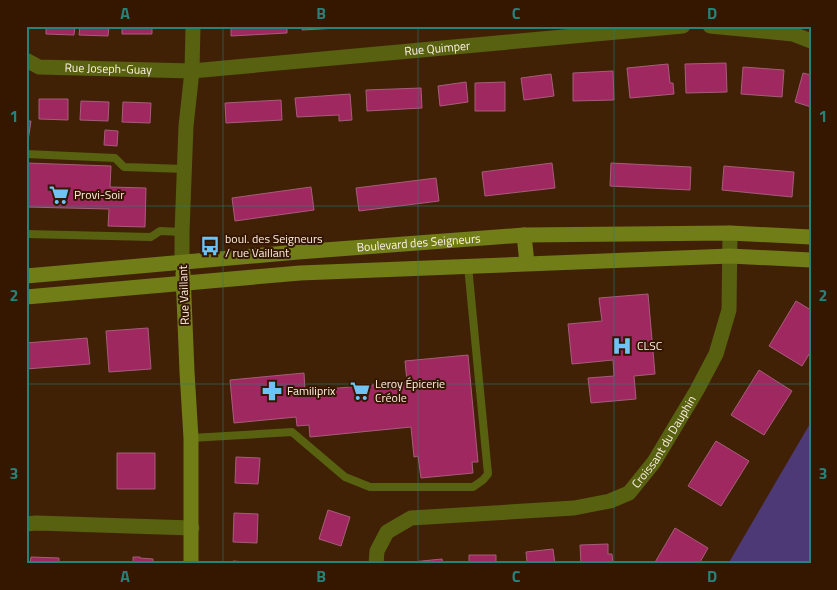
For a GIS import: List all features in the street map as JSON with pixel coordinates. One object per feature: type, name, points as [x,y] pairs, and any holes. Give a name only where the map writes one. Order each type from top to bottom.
[{"type":"street","name":"Rue Vaillant","points":[[191,564],[191,438],[182,232],[186,126],[192,71],[193,26]]},
{"type":"street","name":"Rue Quimper","points":[[192,71],[683,26]]},
{"type":"street","points":[[710,26],[793,34],[811,41]]},
{"type":"street","name":"Rue Joseph-Guay","points":[[26,60],[39,66],[192,71]]},
{"type":"street","name":"Boulevard des Seigneurs","points":[[26,276],[298,252],[524,235],[730,233],[811,237]]},
{"type":"street","name":"Croissant du Dauphin","points":[[376,564],[377,551],[387,532],[411,518],[574,508],[610,500],[629,493],[654,462],[716,354],[729,310],[730,233]]},
{"type":"street","points":[[524,235],[527,263]]},
{"type":"street","points":[[298,252],[300,273]]},
{"type":"street","name":"Boulevard des Seigneurs","points":[[26,297],[300,273],[730,256],[811,260]]},
{"type":"street","points":[[26,524],[36,522],[192,528]]},
{"type":"lane","points":[[26,154],[115,158],[124,167],[184,169]]},
{"type":"lane","points":[[26,234],[151,237],[160,231],[182,232]]},
{"type":"lane","points":[[191,438],[292,432],[345,477],[370,487],[473,487],[488,474],[468,266]]},
{"type":"shaded area","points":[[811,422],[811,564],[728,564]]},
{"type":"building","points":[[46,26],[75,26],[74,35],[46,34]]},
{"type":"building","points":[[80,26],[109,26],[108,36],[79,35]]},
{"type":"building","points":[[122,26],[152,26],[152,34],[122,34]]},
{"type":"building","points":[[231,26],[287,26],[287,33],[231,36]]},
{"type":"building","points":[[302,26],[357,26],[357,27],[302,30]]},
{"type":"building","points":[[726,63],[727,92],[686,93],[685,64]]},
{"type":"building","points":[[668,64],[670,83],[673,83],[674,94],[630,98],[627,68]]},
{"type":"building","points":[[743,67],[784,70],[782,97],[741,94]]},
{"type":"building","points":[[613,71],[614,100],[573,101],[573,73]]},
{"type":"building","points":[[803,73],[811,75],[811,107],[795,102]]},
{"type":"building","points":[[551,74],[554,96],[524,100],[521,78]]},
{"type":"building","points":[[466,82],[468,102],[440,106],[438,86]]},
{"type":"building","points":[[505,82],[505,111],[475,111],[475,83]]},
{"type":"building","points":[[421,88],[422,108],[367,111],[366,90]]},
{"type":"building","points":[[350,94],[352,120],[339,121],[339,115],[297,117],[295,98]]},
{"type":"building","points":[[39,99],[68,99],[68,120],[39,119]]},
{"type":"building","points":[[281,100],[282,120],[226,123],[225,103]]},
{"type":"building","points":[[81,101],[109,102],[108,121],[80,120]]},
{"type":"building","points":[[123,102],[151,103],[150,123],[122,122]]},
{"type":"building","points":[[26,121],[31,121],[28,141],[26,141]]},
{"type":"building","points":[[105,130],[118,131],[117,146],[104,145]]},
{"type":"building","points":[[26,163],[111,166],[110,187],[146,188],[145,227],[108,226],[109,209],[26,207]]},
{"type":"building","points":[[552,163],[555,188],[485,196],[482,172]]},
{"type":"building","points":[[611,163],[691,167],[690,190],[610,186]]},
{"type":"building","points":[[724,166],[794,172],[792,197],[722,190]]},
{"type":"building","points":[[436,178],[439,201],[359,211],[356,188]]},
{"type":"building","points":[[311,187],[314,210],[235,221],[232,198]]},
{"type":"building","points":[[648,294],[655,374],[634,376],[636,399],[591,403],[588,378],[614,376],[613,360],[572,364],[568,324],[602,321],[599,298]]},
{"type":"building","points":[[796,301],[811,310],[811,351],[802,366],[769,346]]},
{"type":"building","points":[[148,328],[151,369],[109,372],[106,331]]},
{"type":"building","points":[[87,338],[90,364],[26,369],[26,343]]},
{"type":"building","points":[[468,355],[478,462],[472,462],[473,473],[421,478],[418,456],[414,457],[411,427],[310,437],[309,425],[297,426],[296,417],[234,423],[230,380],[304,373],[305,391],[407,382],[405,361]]},
{"type":"building","points":[[759,370],[792,391],[764,435],[731,415]]},
{"type":"building","points":[[716,441],[749,461],[721,506],[688,486]]},
{"type":"building","points":[[117,453],[155,453],[155,489],[117,489]]},
{"type":"building","points":[[236,457],[260,458],[258,484],[235,483]]},
{"type":"building","points":[[328,510],[350,517],[341,546],[319,539]]},
{"type":"building","points":[[234,513],[258,514],[257,543],[233,542]]},
{"type":"building","points":[[675,528],[708,548],[699,564],[654,564]]},
{"type":"building","points":[[608,544],[608,554],[612,554],[613,564],[581,564],[580,545]]},
{"type":"building","points":[[553,549],[555,564],[523,564],[523,562],[527,562],[526,552]]},
{"type":"building","points":[[469,555],[496,555],[496,564],[469,564]]},
{"type":"building","points":[[31,557],[59,558],[59,564],[30,564]]},
{"type":"building","points":[[133,557],[153,559],[153,564],[133,564]]},
{"type":"building","points":[[442,559],[443,564],[412,564],[412,562]]},
{"type":"building","points":[[233,561],[258,563],[258,564],[233,564]]},
{"type":"place","name":"Provi-Soir","points":[[59,195]]},
{"type":"place","name":"boul. des Seigneurs / rue Vaillant","points":[[210,246]]},
{"type":"place","name":"CLSC","points":[[622,346]]},
{"type":"place","name":"Familiprix","points":[[272,391]]},
{"type":"place","name":"Leroy Épicerie Créole","points":[[360,391]]}]
